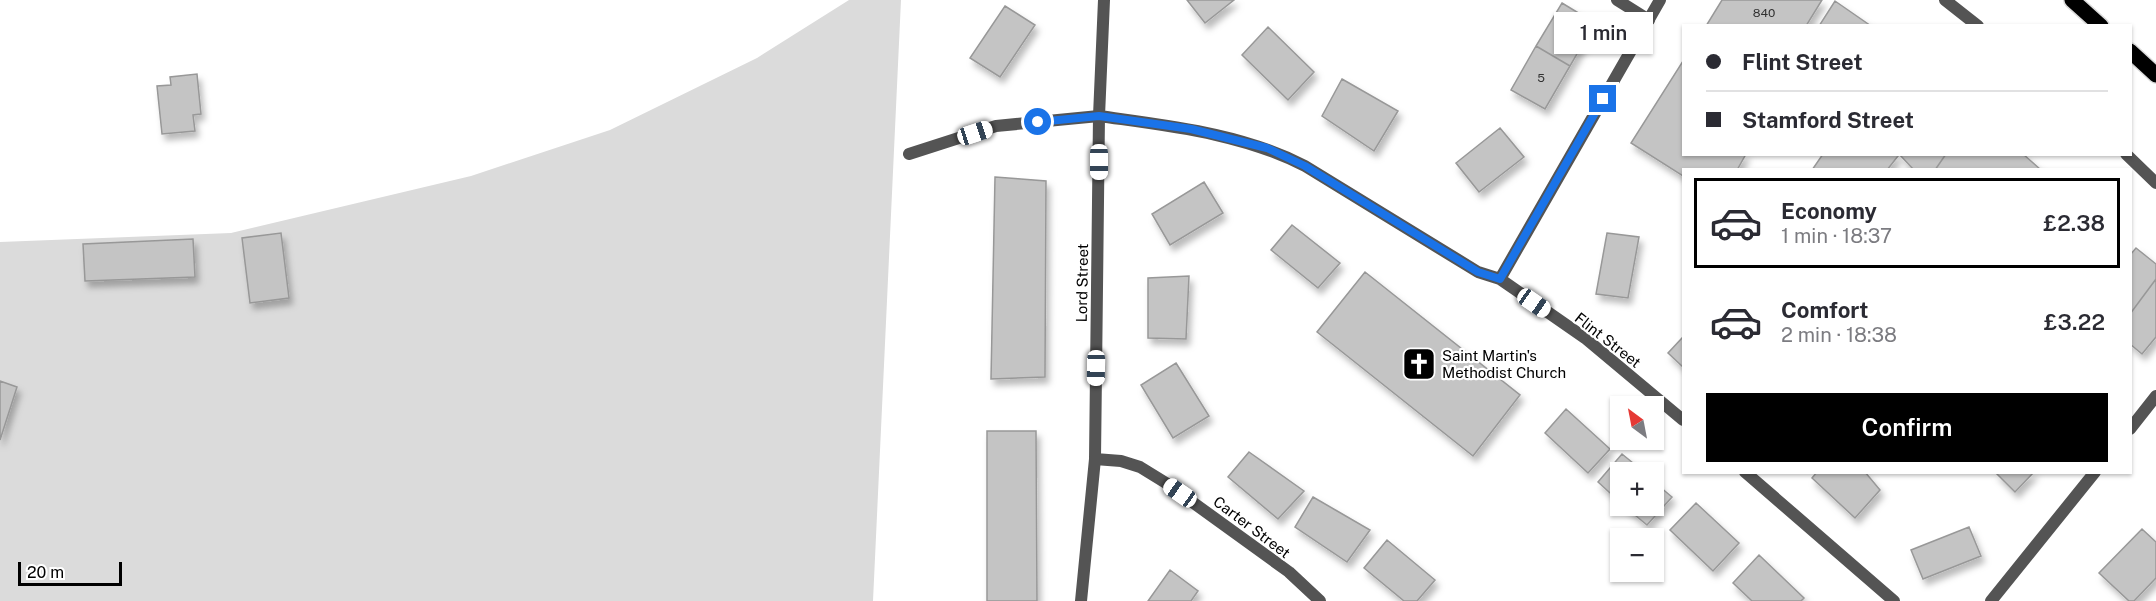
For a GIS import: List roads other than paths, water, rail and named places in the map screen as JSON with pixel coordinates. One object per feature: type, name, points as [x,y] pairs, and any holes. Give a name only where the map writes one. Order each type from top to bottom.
[{"type":"main road","points":[[2072,0],[2099,24]]},
{"type":"main road","points":[[2132,53],[2156,75]]},
{"type":"street","name":"Lord Street","points":[[1081,601],[1095,459],[1099,116],[1104,0]]},
{"type":"street","points":[[1617,0],[1649,20]]},
{"type":"street","points":[[1500,279],[1660,0]]},
{"type":"street","points":[[1945,0],[1975,24]]},
{"type":"street","name":"Flint Street","points":[[909,154],[996,126],[1099,116],[1191,129],[1279,152],[1478,272],[1500,279],[1585,338],[1682,419]]},
{"type":"street","points":[[2128,156],[2156,183]]},
{"type":"street","points":[[2132,427],[2154,403]]},
{"type":"street","name":"Carter Street","points":[[1095,459],[1130,464],[1166,483],[1288,572],[1320,601]]},
{"type":"street","points":[[1747,474],[1894,601]]},
{"type":"street","points":[[1991,601],[2094,474]]},
{"type":"place","name":"Saint Martin's Methodist Church","points":[[1419,364]]}]
